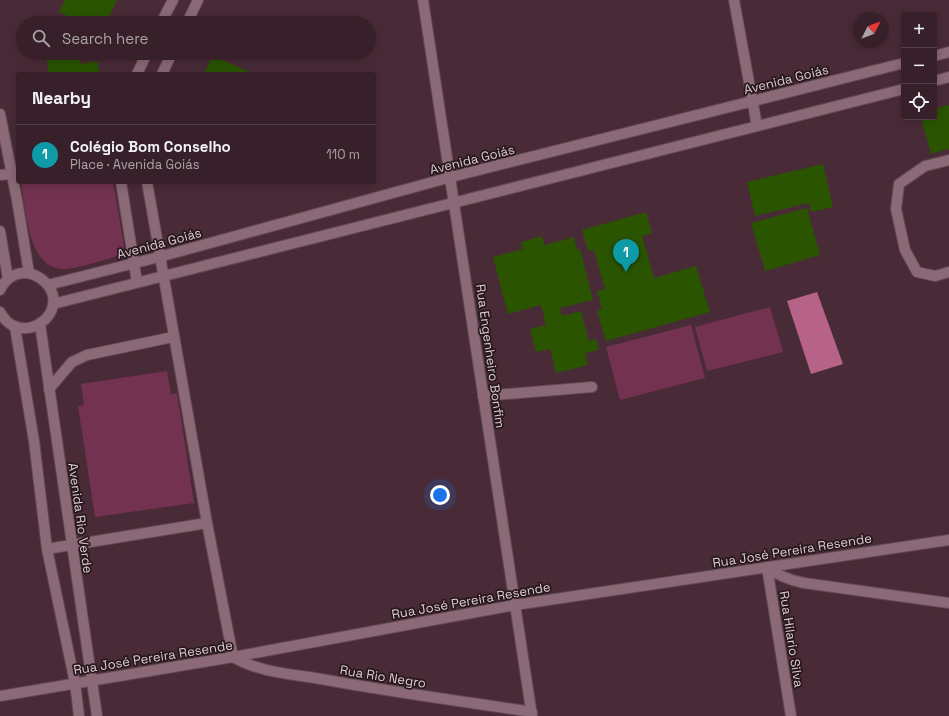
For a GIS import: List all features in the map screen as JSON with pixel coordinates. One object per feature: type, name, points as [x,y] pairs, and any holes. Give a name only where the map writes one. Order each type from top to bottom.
[{"type":"street","points":[[164,16],[172,0]]},
{"type":"street","points":[[190,16],[198,0]]},
{"type":"street","name":"Rua Engenheiro Bonfim","points":[[423,0],[455,201],[483,396],[532,714]]},
{"type":"street","points":[[734,0],[757,126]]},
{"type":"street","points":[[937,55],[949,52]]},
{"type":"street","points":[[138,72],[144,60]]},
{"type":"street","points":[[163,72],[169,60]]},
{"type":"street","name":"Avenida Goiás","points":[[48,285],[133,264],[451,177],[901,65]]},
{"type":"street","points":[[937,80],[949,77]]},
{"type":"street","points":[[53,304],[901,89]]},
{"type":"street","points":[[0,114],[15,173],[0,175]]},
{"type":"street","points":[[949,160],[925,166],[899,184],[896,209],[905,250],[917,272],[935,276],[949,272]]},
{"type":"street","points":[[17,184],[29,273]]},
{"type":"street","points":[[121,184],[137,282]]},
{"type":"street","points":[[147,184],[162,276],[232,657]]},
{"type":"street","points":[[0,231],[8,279]]},
{"type":"street","points":[[0,290],[8,279],[17,274],[29,273],[43,280],[48,285],[52,294],[53,304],[51,312],[40,324],[24,329],[15,327],[1,315]]},
{"type":"street","name":"Avenida Rio Verde","points":[[40,324],[97,716]]},
{"type":"street","points":[[15,327],[34,441],[47,549],[75,683],[79,716]]},
{"type":"street","points":[[49,389],[72,362],[87,355],[173,337]]},
{"type":"street","points":[[483,396],[592,387]]},
{"type":"street","points":[[47,549],[207,523]]},
{"type":"street","name":"Rua José Pereira Resende","points":[[0,696],[232,657],[515,605],[949,540]]},
{"type":"street","points":[[767,567],[775,574],[787,580],[949,603]]},
{"type":"street","name":"Rua Hilario Silva","points":[[767,567],[791,716]]},
{"type":"street","name":"Rua Rio Negro","points":[[232,657],[263,669],[345,684],[532,714]]},
{"type":"shaded area","points":[[21,184],[113,184],[124,246],[123,250],[118,256],[69,269],[51,266],[42,259],[35,248],[27,221]]},
{"type":"shaded area","points":[[817,292],[843,364],[811,374],[787,301]]},
{"type":"shaded area","points":[[770,307],[783,352],[707,371],[695,327]]},
{"type":"shaded area","points":[[691,325],[705,378],[620,400],[606,347]]},
{"type":"shaded area","points":[[167,371],[171,394],[177,393],[194,503],[95,517],[78,406],[84,405],[81,384]]},
{"type":"building","points":[[65,0],[117,0],[109,16],[68,16],[59,12]]},
{"type":"building","points":[[47,60],[80,60],[81,64],[97,61],[100,72],[45,72],[49,71]]},
{"type":"building","points":[[210,60],[222,60],[250,72],[205,72]]},
{"type":"building","points":[[949,105],[949,149],[931,154],[922,120],[937,120],[937,108]]},
{"type":"building","points":[[823,164],[833,207],[811,212],[809,203],[755,216],[747,182]]},
{"type":"building","points":[[807,208],[820,255],[765,271],[751,223]]},
{"type":"building","points":[[646,212],[652,233],[642,236],[654,278],[696,266],[710,312],[606,341],[597,311],[602,309],[597,291],[605,289],[594,250],[588,251],[582,230]]},
{"type":"building","points":[[542,236],[544,245],[574,237],[577,250],[580,249],[593,300],[560,308],[562,316],[581,311],[589,341],[596,339],[599,350],[585,353],[588,365],[556,373],[550,349],[536,352],[530,329],[546,325],[541,305],[508,314],[493,257],[523,249],[521,242]]},
{"type":"place","name":"Colégio Bom Conselho","points":[[626,272]]}]
